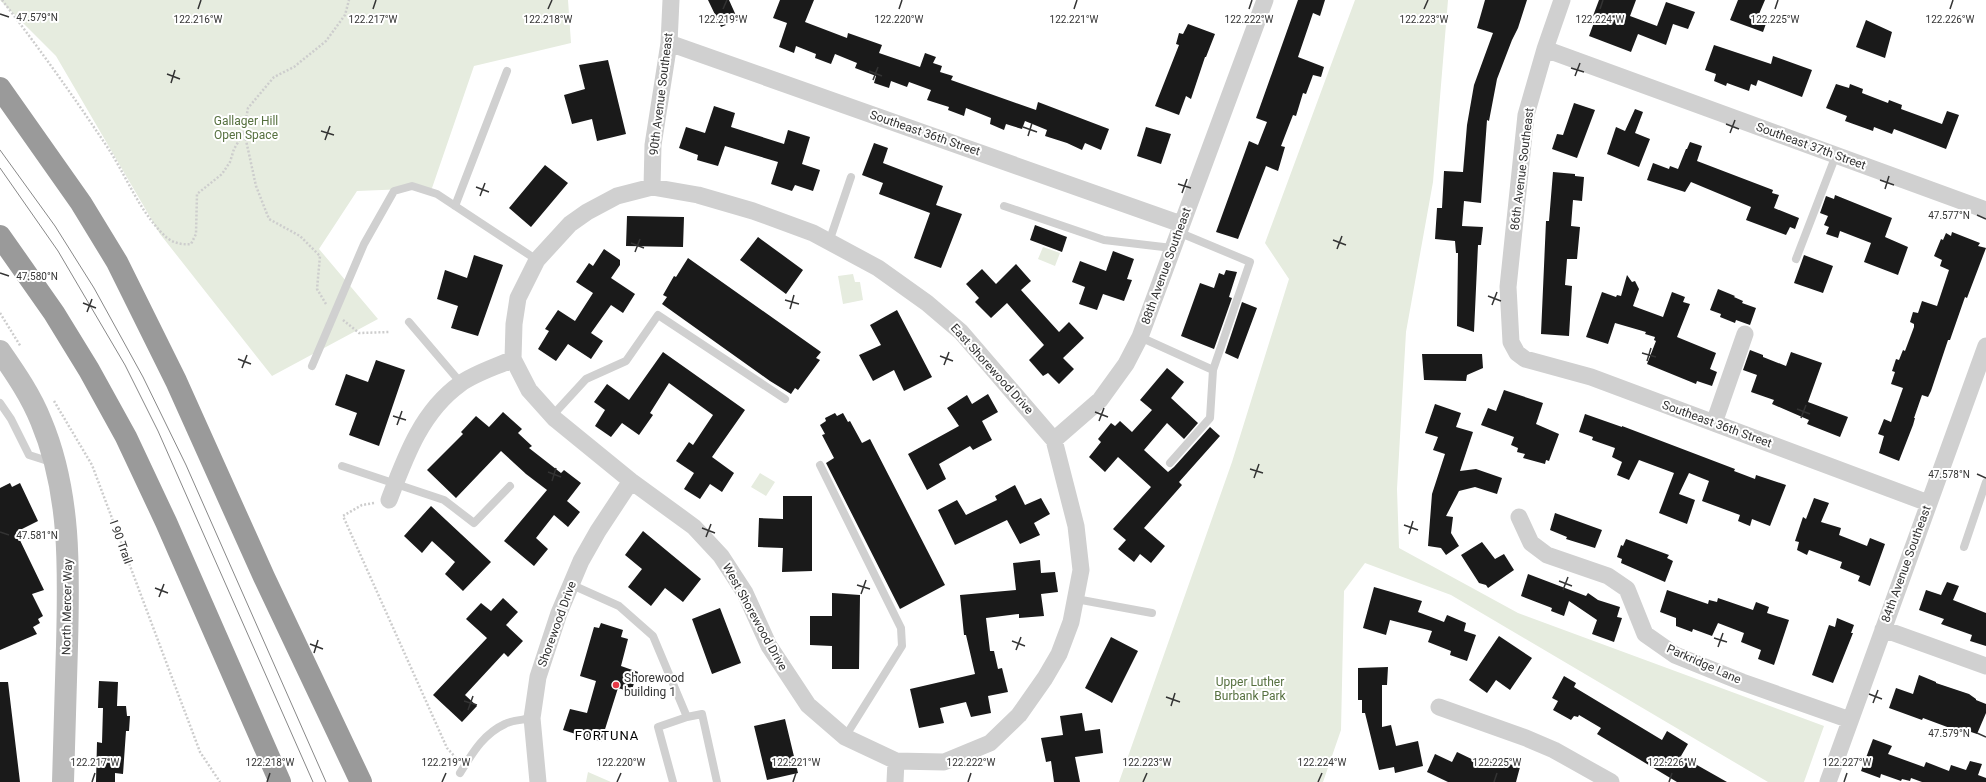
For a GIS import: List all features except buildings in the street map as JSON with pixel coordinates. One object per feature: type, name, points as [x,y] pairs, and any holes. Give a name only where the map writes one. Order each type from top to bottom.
[{"type":"highway","points":[[0,88],[81,203],[118,262],[176,381],[264,577],[360,782]]},
{"type":"highway","points":[[0,236],[54,313],[89,370],[126,437],[166,522],[280,782]]},
{"type":"street","name":"90th Avenue Southeast","points":[[652,187],[653,145],[669,42],[671,0]]},
{"type":"street","name":"88th Avenue Southeast","points":[[1054,440],[1100,400],[1126,364],[1140,337],[1265,0]]},
{"type":"street","name":"86th Avenue Southeast","points":[[1511,342],[1508,287],[1526,115],[1545,49],[1562,0]]},
{"type":"street","name":"Southeast 36th Street","points":[[669,42],[1180,228]]},
{"type":"street","name":"Southeast 37th Street","points":[[1545,49],[1986,210]]},
{"type":"street","name":"East Shorewood Drive","points":[[537,260],[570,224],[587,212],[616,196],[652,187],[698,195],[753,211],[813,233],[878,268],[927,303],[961,332],[1054,440],[1076,526],[1081,570],[1071,622],[1062,647],[1045,678]]},
{"type":"street","name":"West Shorewood Drive","points":[[537,260],[518,298],[514,324],[513,359],[529,390],[552,416],[588,448],[631,482],[694,527],[721,556],[745,593],[769,646],[808,705],[845,737],[896,761],[944,762],[990,743],[1019,715],[1045,678]]},
{"type":"street","points":[[1714,423],[1745,334]]},
{"type":"street","name":"Southeast 36th Street","points":[[1511,342],[1517,352],[1525,359],[1591,377],[1928,503]]},
{"type":"street","name":"84th Avenue Southeast","points":[[1829,782],[1928,503],[1986,346]]},
{"type":"street","name":"North Mercer Way","points":[[0,351],[25,387],[42,422],[54,462],[61,495],[68,543],[69,584],[63,782]]},
{"type":"street","points":[[389,500],[408,449],[427,416],[461,383],[513,359]]},
{"type":"street","name":"Shorewood Drive","points":[[538,782],[532,718],[538,677],[570,584],[598,531],[631,482]]},
{"type":"street","name":"Parkridge Lane","points":[[1519,517],[1531,543],[1547,555],[1608,576],[1627,589],[1645,634],[1675,654],[1742,682],[1850,720]]},
{"type":"street","points":[[1883,629],[1986,666]]},
{"type":"street","points":[[1439,706],[1526,738],[1554,750],[1611,782]]},
{"type":"street","points":[[895,782],[896,761]]},
{"type":"lane","points":[[455,206],[507,71]]},
{"type":"lane","points":[[1796,259],[1836,155]]},
{"type":"lane","points":[[829,242],[852,177]]},
{"type":"lane","points":[[312,366],[364,244],[394,191],[412,186],[437,194],[537,260]]},
{"type":"lane","points":[[1004,206],[1104,240],[1172,248]]},
{"type":"lane","name":"Southeast 36th Street","points":[[1180,228],[1250,262],[1213,370]]},
{"type":"lane","points":[[552,416],[586,379],[626,361],[658,315],[784,399]]},
{"type":"lane","points":[[410,322],[461,383]]},
{"type":"lane","points":[[1140,337],[1213,370],[1210,418],[1170,463]]},
{"type":"lane","points":[[0,403],[11,419],[29,455],[54,462]]},
{"type":"lane","points":[[820,465],[901,628],[903,639],[902,646],[845,737]]},
{"type":"lane","points":[[342,466],[395,485],[444,500],[474,523],[510,486]]},
{"type":"lane","points":[[1964,547],[1986,482]]},
{"type":"lane","points":[[570,584],[619,606],[653,636],[687,717]]},
{"type":"lane","points":[[1076,599],[1152,613]]},
{"type":"lane","points":[[673,782],[658,727],[687,717],[702,714],[717,782]]},
{"type":"lane","points":[[462,769],[474,750],[487,736],[505,724],[532,718]]},
{"type":"path","points":[[2,0],[55,71],[109,150],[143,208],[167,237],[182,245],[191,244],[196,234],[197,194],[222,174],[230,162],[234,149],[244,131],[248,108],[274,77],[294,67],[326,41],[345,15],[349,0]]},
{"type":"path","points":[[244,131],[256,186],[269,219],[300,236],[320,256],[317,289],[324,303],[335,311],[345,323],[359,333],[390,332]]},
{"type":"path","points":[[0,313],[23,350]]},
{"type":"path","name":"I 90 Trail","points":[[52,398],[92,465],[200,752],[220,782]]},
{"type":"path","points":[[389,500],[362,505],[343,516],[447,748],[462,769]]},
{"type":"green space","name":"Gallager Hill Open Space","points":[[0,0],[568,0],[571,43],[474,66],[432,188],[357,191],[319,249],[378,319],[272,376],[160,234],[56,56]]},
{"type":"green space","name":"Upper Luther Burbank Park","points":[[1355,0],[1448,0],[1433,182],[1406,332],[1397,489],[1399,548],[1518,613],[1824,726],[1804,782],[1768,782],[1451,595],[1365,563],[1344,591],[1341,730],[1323,782],[1119,782],[1232,462],[1289,279],[1265,243]]},
{"type":"green space","points":[[1043,247],[1060,253],[1055,266],[1038,259]]},
{"type":"green space","points":[[853,274],[855,282],[860,282],[863,300],[843,304],[838,276]]},
{"type":"green space","points":[[760,473],[775,482],[766,496],[751,487]]},
{"type":"green space","points":[[588,772],[611,782],[586,782]]},
{"type":"tram line","points":[[0,150],[55,226],[94,288],[143,377],[186,465],[326,782]]},
{"type":"tram line","points":[[0,168],[58,251],[125,365],[158,431],[313,782]]},
{"type":"place","name":"Shorewood building 1","points":[[616,685]]},
{"type":"district","name":"FORTUNA","points":[[607,735]]}]
